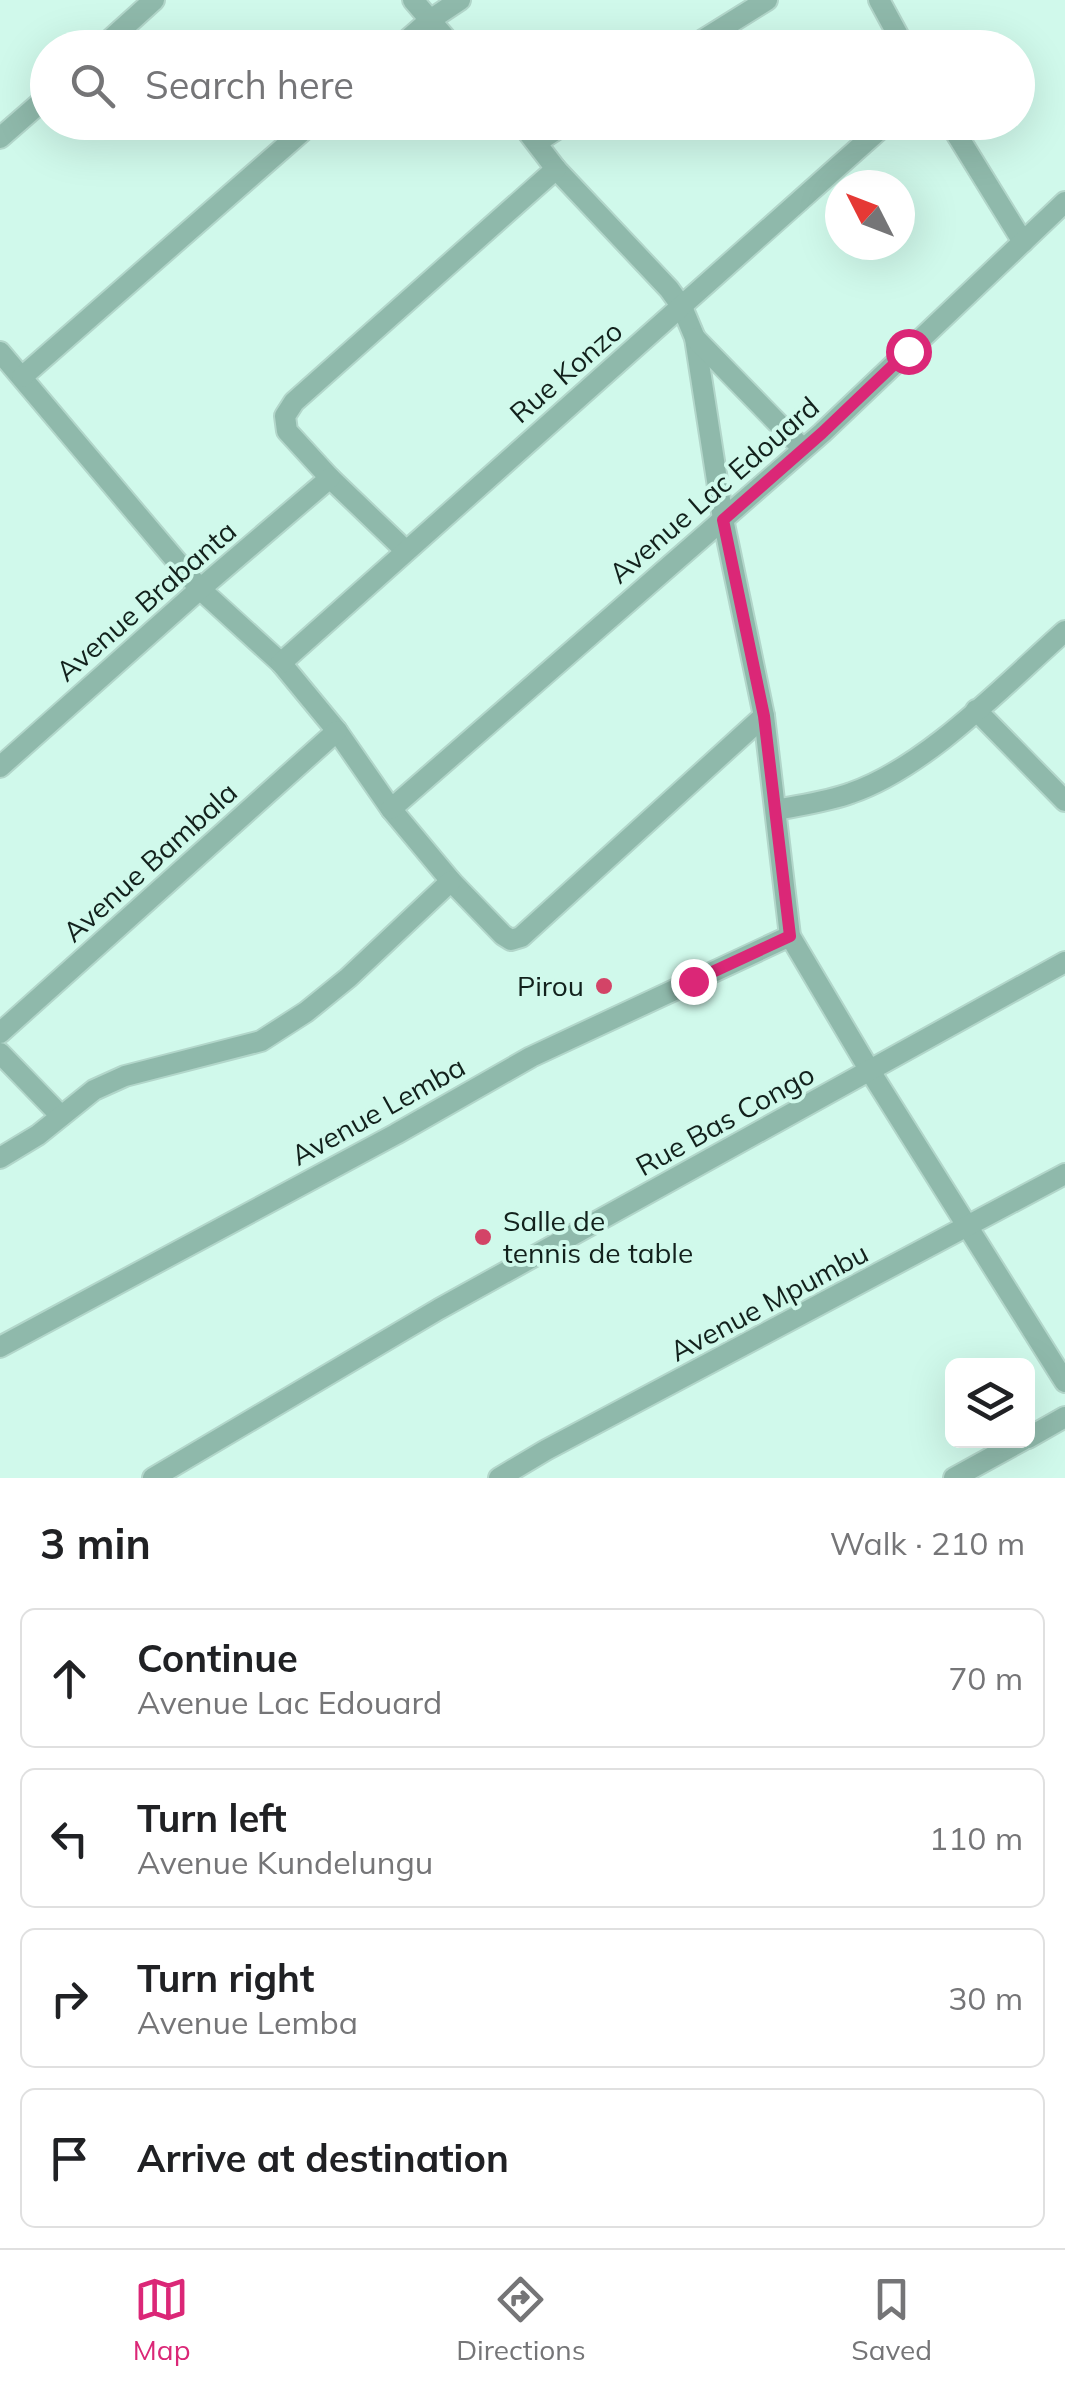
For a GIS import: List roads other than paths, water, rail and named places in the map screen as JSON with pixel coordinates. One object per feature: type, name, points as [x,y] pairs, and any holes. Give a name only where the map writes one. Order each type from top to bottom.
[{"type":"street","points":[[121,30],[154,0]]},
{"type":"street","points":[[413,0],[439,30]]},
{"type":"street","points":[[419,30],[460,0]]},
{"type":"street","points":[[719,30],[767,0]]},
{"type":"street","points":[[878,0],[895,30]]},
{"type":"street","points":[[0,138],[30,112]]},
{"type":"street","points":[[22,377],[292,140]]},
{"type":"street","points":[[539,140],[536,142],[556,168],[669,289],[682,307],[695,338],[723,520],[764,716],[790,936],[1065,1382]]},
{"type":"street","name":"Rue Konzo","points":[[281,663],[868,140]]},
{"type":"street","points":[[960,140],[1023,242]]},
{"type":"street","points":[[405,550],[287,431],[285,416],[294,402],[556,168]]},
{"type":"street","name":"Avenue Lac Edouard","points":[[391,809],[803,449],[1065,202]]},
{"type":"street","points":[[695,338],[803,449]]},
{"type":"street","points":[[0,352],[200,589],[281,663],[391,809],[451,881],[511,940],[521,937],[764,716]]},
{"type":"street","name":"Avenue Brabanta","points":[[0,768],[330,478]]},
{"type":"street","points":[[776,810],[851,793],[909,766],[1065,630]]},
{"type":"street","points":[[976,710],[1065,801]]},
{"type":"street","name":"Avenue Bambala","points":[[0,1032],[336,732]]},
{"type":"street","points":[[0,1158],[38,1135],[94,1090],[125,1076],[261,1041],[348,978],[451,881]]},
{"type":"street","name":"Avenue Lemba","points":[[0,1348],[532,1057],[790,936]]},
{"type":"street","name":"Rue Bas Congo","points":[[153,1478],[439,1309],[1065,962]]},
{"type":"street","points":[[0,1053],[62,1116]]},
{"type":"street","name":"Avenue Mpumbu","points":[[498,1478],[1065,1174]]},
{"type":"street","points":[[1035,1434],[1065,1418]]},
{"type":"street","points":[[954,1478],[1009,1448]]},
{"type":"place","name":"Pirou","points":[[604,986]]},
{"type":"place","name":"Salle de tennis de table","points":[[483,1237]]}]
